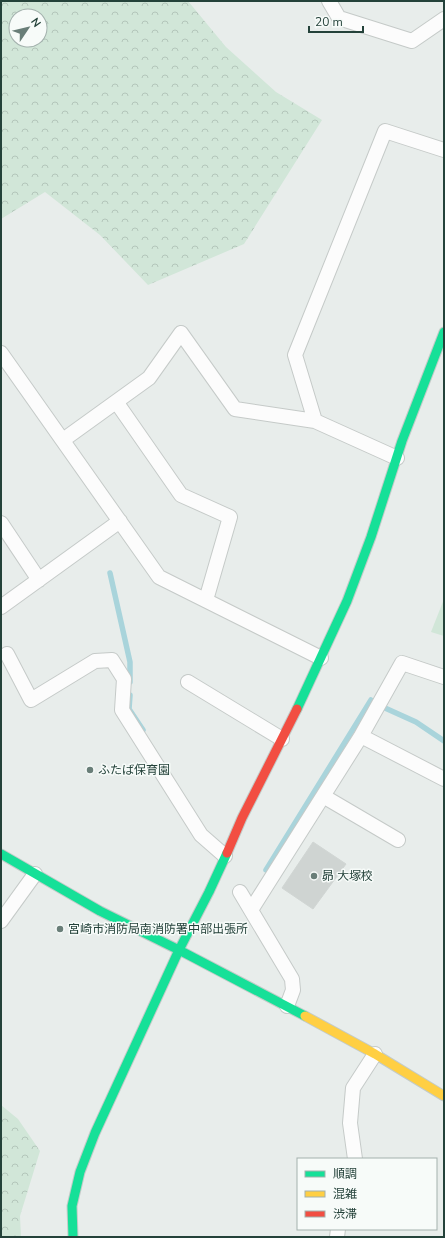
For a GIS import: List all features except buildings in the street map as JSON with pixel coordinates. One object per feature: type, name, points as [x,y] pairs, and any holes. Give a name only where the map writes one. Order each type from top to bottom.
[{"type":"street","points":[[329,1],[340,18],[412,41],[444,19]]},
{"type":"street","points":[[315,421],[296,355],[385,131],[444,150]]},
{"type":"street","points":[[63,440],[117,403],[149,378],[181,332],[235,409],[315,421],[397,458]]},
{"type":"street","points":[[73,1237],[72,1206],[80,1172],[95,1133],[179,950],[209,892],[242,818],[282,739],[347,601],[371,538],[402,440],[443,337]]},
{"type":"street","points":[[1,353],[159,577],[321,658]]},
{"type":"street","points":[[117,403],[181,495],[230,517],[206,600]]},
{"type":"street","points":[[1,607],[120,521]]},
{"type":"street","points":[[1,523],[39,580]]},
{"type":"street","points":[[7,654],[31,700],[95,661],[112,660],[124,679],[122,710],[201,834],[225,856]]},
{"type":"street","points":[[251,910],[361,736],[402,663],[444,677]]},
{"type":"street","points":[[188,682],[282,739]]},
{"type":"street","points":[[361,736],[444,779]]},
{"type":"street","points":[[323,796],[398,840]]},
{"type":"street","points":[[1,854],[100,911],[287,1006],[375,1054],[444,1096]]},
{"type":"street","points":[[1,921],[35,874]]},
{"type":"street","points":[[240,892],[292,978],[293,990],[287,1006]]},
{"type":"street","points":[[355,1158],[350,1123],[354,1088],[375,1054]]},
{"type":"green space","points":[[1,1],[188,1],[226,47],[276,92],[322,120],[244,244],[148,285],[100,235],[45,192],[1,219]]},
{"type":"green space","points":[[444,599],[444,636],[431,632]]},
{"type":"green space","points":[[1,1105],[18,1119],[40,1151],[20,1216],[21,1237],[1,1237]]},
{"type":"waterway","points":[[110,573],[130,662],[130,682]]},
{"type":"waterway","points":[[130,695],[129,709],[143,730]]},
{"type":"waterway","points":[[266,870],[371,700]]},
{"type":"waterway","points":[[385,708],[416,722],[444,741]]},
{"type":"traffic: fast","points":[[297,709],[347,601],[371,537],[402,441],[444,332]]},
{"type":"traffic: fast","points":[[73,1237],[72,1206],[80,1172],[95,1133],[179,950],[227,853]]},
{"type":"traffic: fast","points":[[1,854],[100,911],[179,950],[305,1016]]},
{"type":"traffic: slow","points":[[305,1016],[375,1054],[444,1096]]},
{"type":"traffic: jam","points":[[227,853],[242,818],[297,709]]},
{"type":"place","name":"ふたば保育園","points":[[90,770]]},
{"type":"place","name":"昴 大塚校","points":[[314,876]]},
{"type":"place","name":"宮崎市消防局南消防署中部出張所","points":[[60,929]]}]
